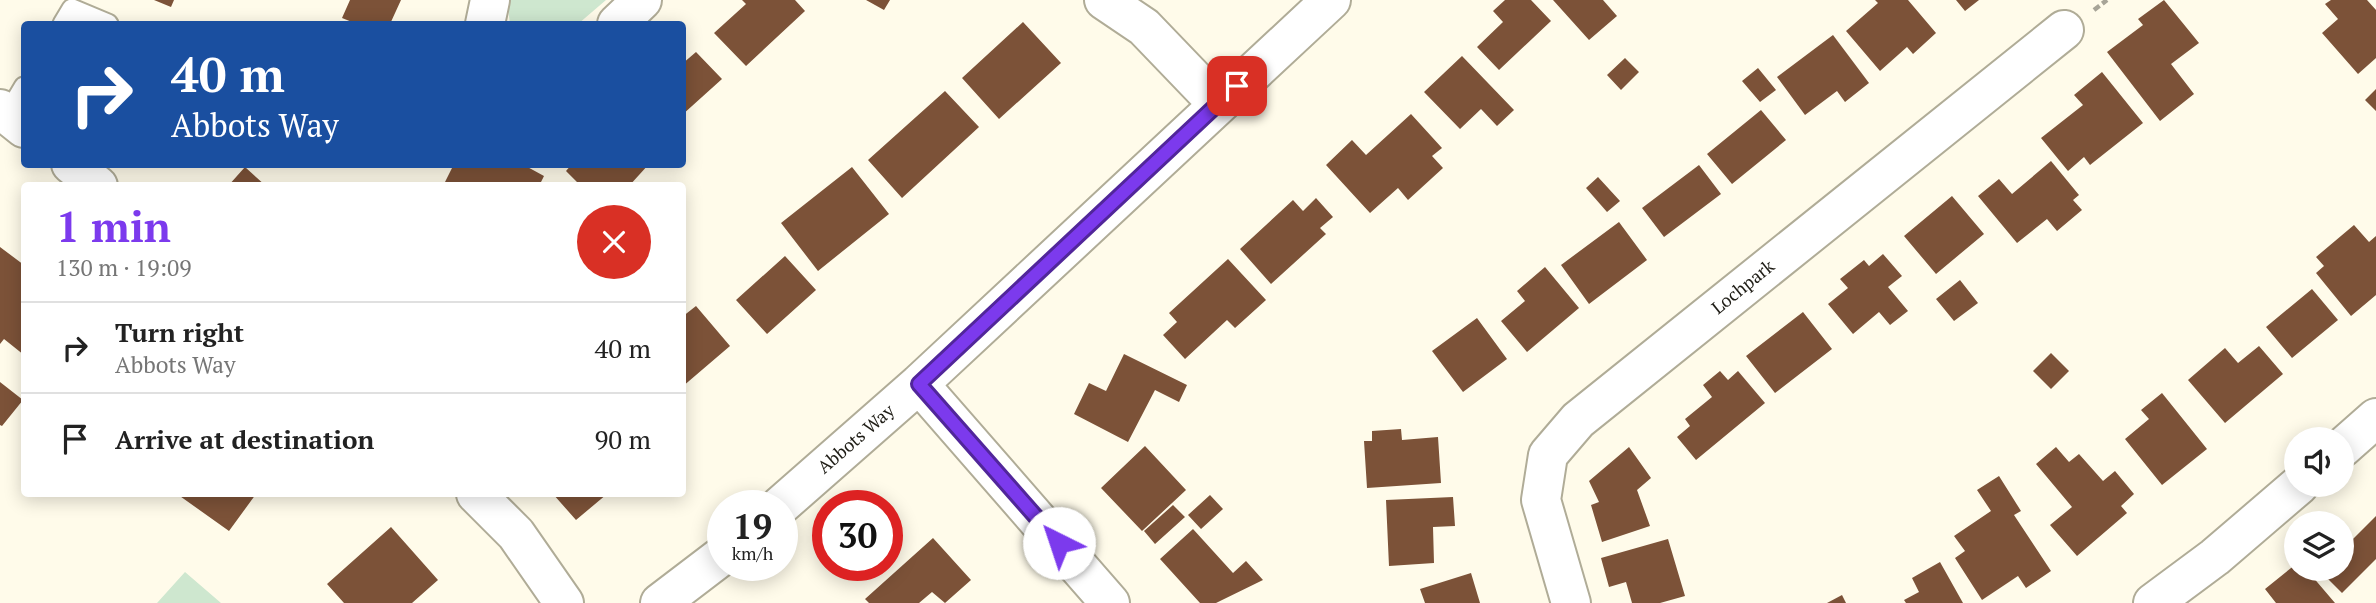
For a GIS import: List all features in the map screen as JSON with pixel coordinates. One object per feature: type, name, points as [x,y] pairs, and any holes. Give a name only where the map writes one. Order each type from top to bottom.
[{"type":"street","points":[[486,21],[490,0]]},
{"type":"street","points":[[620,21],[642,0]]},
{"type":"street","points":[[1104,0],[1144,27],[1218,104]]},
{"type":"street","name":"Abbots Way","points":[[798,490],[919,384],[1331,0]]},
{"type":"street","name":"Lochpark","points":[[1571,603],[1541,500],[1548,455],[1555,446],[1578,420],[2065,30]]},
{"type":"street","points":[[76,168],[92,182]]},
{"type":"street","points":[[919,384],[1110,603]]},
{"type":"street","points":[[2354,437],[2376,418]]},
{"type":"street","points":[[479,497],[516,534],[564,603]]},
{"type":"street","points":[[2153,603],[2215,558],[2285,497]]},
{"type":"street","points":[[660,603],[707,567]]},
{"type":"lane","points":[[65,21],[72,9],[101,21]]},
{"type":"green space","points":[[507,0],[606,0],[582,21],[510,21]]},
{"type":"green space","points":[[185,572],[221,603],[157,603]]},
{"type":"building","points":[[154,0],[174,0],[171,7]]},
{"type":"building","points":[[350,0],[401,0],[391,21],[350,21],[342,18]]},
{"type":"building","points":[[742,0],[795,0],[805,11],[746,66],[714,33],[746,4]]},
{"type":"building","points":[[866,0],[890,0],[884,10]]},
{"type":"building","points":[[1505,0],[1531,0],[1551,21],[1499,70],[1477,47],[1503,22],[1493,11]]},
{"type":"building","points":[[1553,0],[1603,0],[1617,16],[1589,40]]},
{"type":"building","points":[[1875,0],[1908,0],[1936,33],[1913,54],[1907,47],[1880,71],[1846,31],[1878,3]]},
{"type":"building","points":[[1956,0],[1979,0],[1965,11]]},
{"type":"building","points":[[2164,0],[2199,43],[2171,64],[2194,94],[2160,121],[2107,52],[2143,25],[2138,19]]},
{"type":"building","points":[[2331,0],[2367,0],[2376,10],[2376,58],[2358,74],[2322,33],[2338,19],[2325,4]]},
{"type":"building","points":[[1023,22],[1061,63],[999,119],[962,78]]},
{"type":"building","points":[[1833,35],[1869,83],[1845,102],[1837,91],[1805,115],[1777,77]]},
{"type":"building","points":[[696,52],[722,79],[686,111],[686,61]]},
{"type":"building","points":[[1462,56],[1514,110],[1497,126],[1481,109],[1460,129],[1424,92]]},
{"type":"building","points":[[1625,58],[1639,72],[1621,90],[1607,75]]},
{"type":"building","points":[[1758,68],[1776,90],[1760,102],[1742,81]]},
{"type":"building","points":[[2102,72],[2143,123],[2090,165],[2084,157],[2068,171],[2041,138],[2083,105],[2074,95]]},
{"type":"building","points":[[2376,89],[2376,111],[2365,100]]},
{"type":"building","points":[[945,91],[979,127],[902,198],[868,160]]},
{"type":"building","points":[[1761,110],[1786,140],[1732,184],[1707,154]]},
{"type":"building","points":[[1411,114],[1442,148],[1432,156],[1443,168],[1408,200],[1398,188],[1370,213],[1326,165],[1352,140],[1366,155]]},
{"type":"building","points":[[2051,161],[2079,195],[2073,200],[2082,210],[2057,231],[2047,219],[2017,243],[1978,196],[1999,179],[2012,194]]},
{"type":"building","points":[[1699,165],[1721,194],[1664,237],[1642,208]]},
{"type":"building","points":[[852,167],[889,214],[818,271],[781,223]]},
{"type":"building","points":[[246,168],[262,182],[232,182]]},
{"type":"building","points":[[452,168],[529,168],[544,176],[541,182],[445,182]]},
{"type":"building","points":[[569,168],[645,168],[633,182],[577,182],[566,171]]},
{"type":"building","points":[[1598,177],[1620,201],[1607,212],[1586,188]]},
{"type":"building","points":[[1952,196],[1984,234],[1936,274],[1904,236]]},
{"type":"building","points":[[1316,198],[1333,217],[1320,228],[1326,234],[1271,284],[1240,249],[1293,200],[1303,211]]},
{"type":"building","points":[[1619,222],[1647,260],[1589,304],[1561,265]]},
{"type":"building","points":[[2354,225],[2369,242],[2376,236],[2376,295],[2351,316],[2316,273],[2324,266],[2316,257]]},
{"type":"building","points":[[0,247],[21,263],[21,353],[4,339],[0,344]]},
{"type":"building","points":[[1883,254],[1902,276],[1888,287],[1908,311],[1890,325],[1879,312],[1853,334],[1828,304],[1848,288],[1840,279],[1864,260],[1869,266]]},
{"type":"building","points":[[785,256],[816,290],[767,334],[736,300]]},
{"type":"building","points":[[1228,259],[1266,300],[1235,328],[1227,320],[1185,359],[1163,335],[1177,322],[1169,313]]},
{"type":"building","points":[[1545,267],[1579,308],[1527,352],[1501,321],[1525,301],[1517,291]]},
{"type":"building","points":[[1960,280],[1978,303],[1954,321],[1936,299]]},
{"type":"building","points":[[2312,289],[2338,320],[2292,358],[2266,327]]},
{"type":"building","points":[[696,306],[730,346],[686,384],[686,314]]},
{"type":"building","points":[[1803,312],[1832,349],[1775,393],[1746,356]]},
{"type":"building","points":[[1477,318],[1507,359],[1463,392],[1432,351]]},
{"type":"building","points":[[2259,346],[2283,374],[2225,423],[2188,380],[2225,348],[2238,363]]},
{"type":"building","points":[[2051,353],[2069,371],[2051,389],[2033,371]]},
{"type":"building","points":[[1124,354],[1187,385],[1179,402],[1155,390],[1128,442],[1074,414],[1089,383],[1106,391]]},
{"type":"building","points":[[1720,371],[1728,380],[1738,371],[1765,403],[1696,460],[1677,437],[1690,426],[1685,419],[1712,397],[1703,385]]},
{"type":"building","points":[[0,382],[21,398],[21,402],[2,426]]},
{"type":"building","points":[[2162,393],[2207,449],[2162,485],[2125,439],[2149,419],[2141,410]]},
{"type":"building","points":[[1401,429],[1402,440],[1438,437],[1441,483],[1367,488],[1364,441],[1372,441],[1372,431]]},
{"type":"building","points":[[1145,446],[1186,490],[1142,531],[1101,488]]},
{"type":"building","points":[[1629,447],[1651,478],[1637,490],[1650,526],[1602,542],[1591,505],[1599,502],[1589,481]]},
{"type":"building","points":[[2056,447],[2069,462],[2079,454],[2103,481],[2115,471],[2134,494],[2121,506],[2127,513],[2077,556],[2050,525],[2072,507],[2036,464]]},
{"type":"building","points":[[1999,476],[2021,511],[2014,515],[2051,571],[2026,588],[2018,576],[1982,600],[1955,558],[1965,551],[1954,536],[1991,511],[1977,490]]},
{"type":"building","points":[[1210,495],[1223,509],[1201,529],[1188,515]]},
{"type":"building","points":[[181,497],[254,497],[229,531]]},
{"type":"building","points":[[556,497],[603,497],[576,520]]},
{"type":"building","points":[[1453,497],[1455,526],[1433,527],[1434,563],[1389,566],[1386,500]]},
{"type":"building","points":[[1173,505],[1185,517],[1155,544],[1144,531]]},
{"type":"building","points":[[2376,516],[2376,559],[2354,581],[2354,538]]},
{"type":"building","points":[[391,527],[438,580],[412,603],[344,603],[327,584]]},
{"type":"building","points":[[1193,529],[1233,573],[1246,561],[1263,580],[1216,603],[1200,603],[1160,559]]},
{"type":"building","points":[[933,538],[971,580],[945,603],[932,592],[919,603],[869,603],[865,599],[885,581],[903,581],[903,565]]},
{"type":"building","points":[[1668,539],[1685,596],[1660,603],[1632,603],[1626,582],[1609,587],[1601,558]]},
{"type":"building","points":[[1940,562],[1963,603],[1906,603],[1904,600],[1919,592],[1912,578]]},
{"type":"building","points":[[1471,573],[1480,603],[1425,603],[1420,589]]},
{"type":"building","points":[[2284,574],[2284,581],[2316,581],[2335,603],[2276,603],[2265,589]]},
{"type":"building","points":[[2330,581],[2354,581],[2342,593]]},
{"type":"building","points":[[1842,595],[1846,603],[1827,603]]},
{"type":"route","points":[[1059,543],[919,384],[1237,86]]}]
